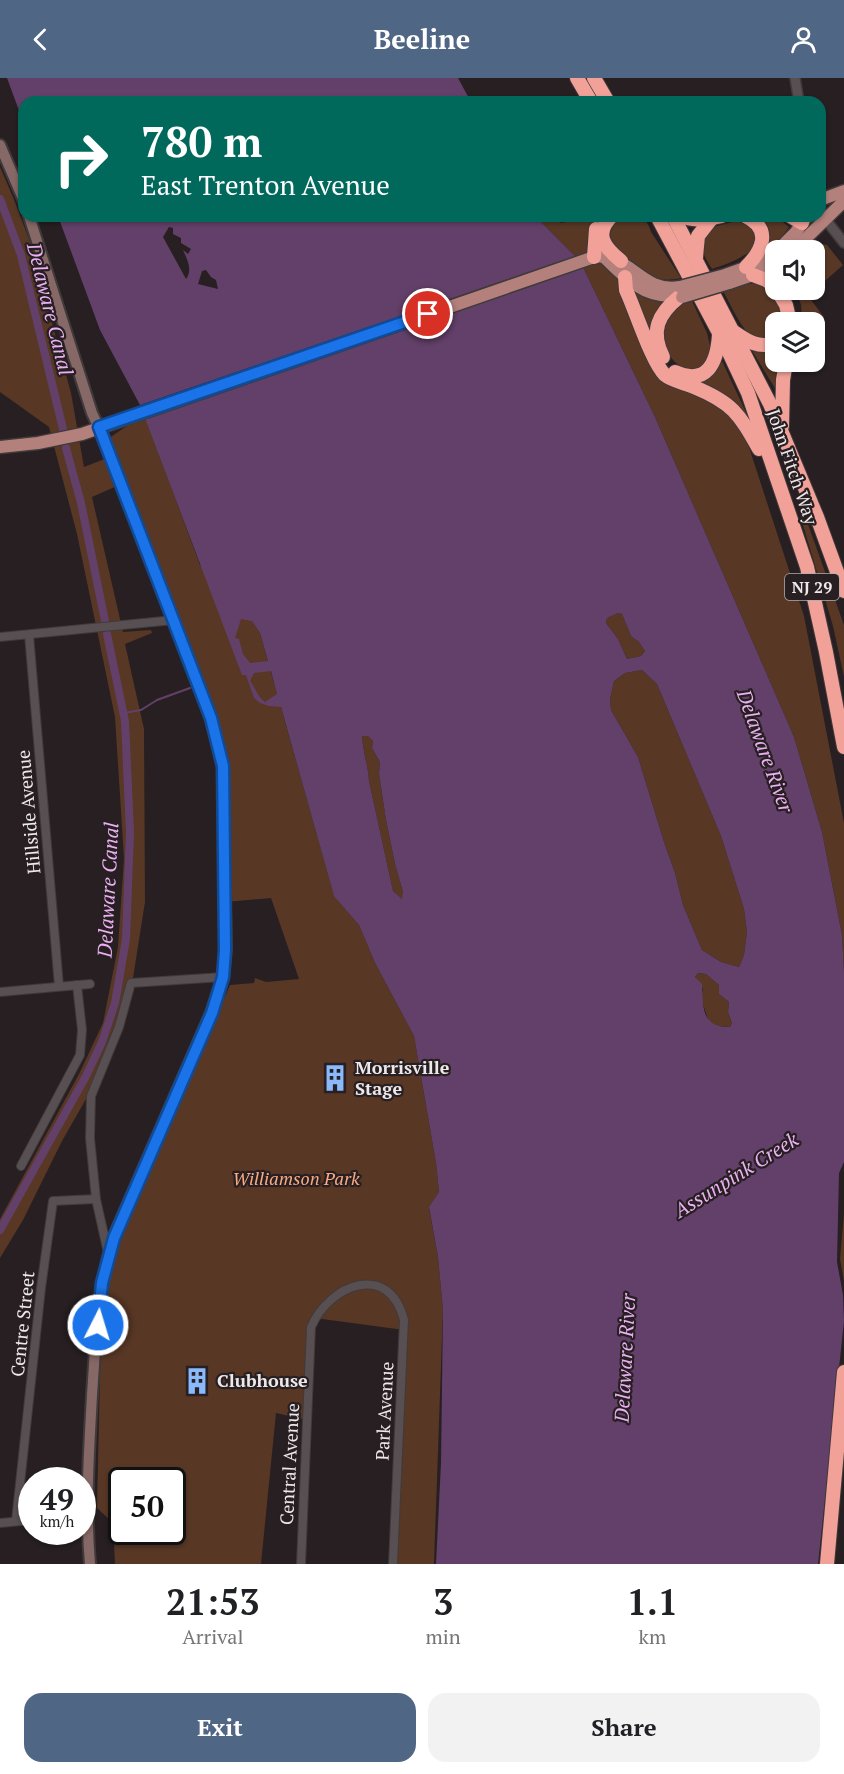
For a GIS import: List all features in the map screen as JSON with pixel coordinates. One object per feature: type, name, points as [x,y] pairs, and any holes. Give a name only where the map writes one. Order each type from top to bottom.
[{"type":"highway","points":[[577,78],[588,96]]},
{"type":"highway","points":[[594,78],[604,96]]},
{"type":"highway","points":[[594,257],[598,222]]},
{"type":"highway","points":[[607,222],[604,226],[603,240],[608,250],[621,261]]},
{"type":"highway","name":"John Fitch Way","points":[[660,222],[748,393],[807,567],[844,747]]},
{"type":"highway","name":"John Fitch Way","points":[[676,222],[782,431],[844,591]]},
{"type":"highway","points":[[696,259],[698,236],[712,222]]},
{"type":"highway","points":[[753,222],[757,225],[762,238],[759,253],[750,271],[765,278]]},
{"type":"highway","points":[[625,277],[626,290],[659,369],[670,379],[715,395],[730,405],[741,417],[775,477]]},
{"type":"highway","points":[[680,294],[665,309],[658,323],[659,346],[669,367],[686,376],[703,373],[711,367],[716,358],[719,335]]},
{"type":"highway","points":[[733,332],[759,345],[765,345]]},
{"type":"highway","points":[[782,431],[784,372]]},
{"type":"highway","points":[[827,1564],[844,1372]]},
{"type":"main road","points":[[0,145],[18,187]]},
{"type":"main road","points":[[826,198],[844,191]]},
{"type":"main road","points":[[826,220],[844,201]]},
{"type":"main road","points":[[31,222],[92,413],[215,729],[223,766],[225,950],[223,977],[212,1013],[125,1210],[109,1254],[99,1302],[88,1467]]},
{"type":"main road","points":[[788,240],[796,232],[799,222]]},
{"type":"main road","points":[[805,240],[824,222]]},
{"type":"main road","points":[[0,447],[48,442],[82,434],[143,411],[594,257],[606,255],[621,261],[652,285],[680,294]]},
{"type":"main road","points":[[594,257],[650,294],[680,294],[765,267]]},
{"type":"main road","points":[[750,271],[765,259]]},
{"type":"main road","points":[[88,1545],[90,1564]]},
{"type":"street","points":[[795,78],[798,96]]},
{"type":"street","points":[[826,220],[844,243]]},
{"type":"street","points":[[0,637],[174,620]]},
{"type":"street","name":"Hillside Avenue","points":[[29,635],[59,986]]},
{"type":"street","points":[[109,1254],[96,1199],[90,1138],[92,1096],[118,1027],[131,983],[223,977]]},
{"type":"street","points":[[0,992],[90,984]]},
{"type":"street","points":[[21,1166],[80,1054],[82,1030],[77,985]]},
{"type":"street","name":"Centre Street","points":[[16,1521],[41,1287],[53,1201],[96,1199]]},
{"type":"street","name":"Central Avenue","points":[[301,1564],[311,1327],[321,1309],[335,1295],[361,1284]]},
{"type":"street","name":"Park Avenue","points":[[361,1284],[379,1287],[393,1297],[404,1320],[393,1564]]},
{"type":"street","points":[[0,1522],[16,1521]]},
{"type":"green space","points":[[0,167],[18,210],[18,222],[22,222],[30,242],[71,393],[84,467],[107,458],[117,486],[92,497],[123,632],[151,630],[152,633],[125,644],[144,729],[145,902],[130,997],[106,1064],[62,1141],[23,1220],[0,1258],[0,1219],[79,1074],[103,1023],[118,947],[124,858],[115,717],[77,534],[49,427],[0,392]]},
{"type":"green space","points":[[541,222],[595,222],[590,233],[592,246],[622,280],[657,371],[728,407],[744,432],[804,616],[844,823],[844,972],[842,935],[822,832],[794,737],[655,417],[582,265]]},
{"type":"green space","points":[[617,222],[646,222],[681,278],[668,280],[654,277],[620,253],[610,238]]},
{"type":"green space","points":[[732,222],[747,225],[755,234],[754,247],[742,257],[712,269],[705,258],[703,249],[709,228]]},
{"type":"green space","points":[[756,222],[783,222],[789,227],[779,240],[765,240],[763,251]]},
{"type":"green space","points":[[825,245],[827,245],[843,265],[825,281]]},
{"type":"green space","points":[[760,283],[765,286],[765,300],[778,300],[782,312],[765,312],[765,339],[756,339],[746,331],[723,291],[742,284]]},
{"type":"green space","points":[[628,286],[651,299],[666,300],[653,336]]},
{"type":"green space","points":[[799,300],[811,300],[820,312],[801,312]]},
{"type":"green space","points":[[692,301],[707,333],[712,354],[699,370],[687,370],[677,364],[666,349],[662,331],[663,322],[673,307]]},
{"type":"green space","points":[[765,348],[765,372],[751,349]]},
{"type":"green space","points":[[722,361],[750,421],[741,410],[686,380],[709,373]]},
{"type":"green space","points":[[765,372],[780,372],[776,390]]},
{"type":"green space","name":"Williamson Park","points":[[144,414],[200,565],[221,582],[243,606],[260,633],[334,895],[359,925],[375,963],[414,1036],[439,1192],[429,1208],[438,1257],[443,1310],[434,1564],[394,1564],[404,1330],[315,1318],[307,1420],[276,1413],[261,1564],[115,1564],[114,1545],[186,1545],[186,1467],[108,1467],[108,1518],[97,1508],[102,1283],[230,985],[254,983],[255,978],[266,982],[299,979],[271,898],[225,902],[223,776],[201,691],[105,441]]},
{"type":"green space","points":[[804,513],[844,625],[844,677],[833,626],[800,515]]},
{"type":"green space","points":[[618,613],[622,614],[631,636],[645,651],[641,656],[627,659],[618,639],[606,623],[607,618]]},
{"type":"green space","points":[[642,670],[657,684],[721,836],[744,909],[747,932],[744,955],[739,967],[721,962],[702,950],[683,905],[638,757],[611,710],[610,699],[614,681],[625,673]]},
{"type":"green space","points":[[362,736],[368,736],[373,741],[372,748],[380,762],[379,774],[386,820],[403,900],[393,891],[369,781]]},
{"type":"green space","points":[[698,973],[706,974],[719,985],[719,994],[729,1002],[728,1012],[732,1023],[730,1027],[714,1026],[709,1022],[701,999],[703,989],[695,977]]},
{"type":"green space","points":[[844,1213],[844,1281],[840,1259]]},
{"type":"water","points":[[7,78],[458,78],[468,96],[18,96],[18,108]]},
{"type":"water","points":[[60,222],[541,222],[582,265],[655,417],[794,737],[822,832],[842,935],[844,1162],[839,1173],[837,1262],[843,1295],[844,1321],[818,1564],[436,1564],[441,1463],[443,1310],[438,1257],[429,1207],[439,1192],[414,1036],[375,963],[359,925],[334,896],[281,707],[260,703],[254,698],[246,675],[242,675],[140,405],[100,330]],"holes":[[[169,227],[173,228],[173,234],[181,238],[181,243],[191,249],[188,254],[183,250],[189,268],[186,279],[163,237]],[[206,270],[216,280],[218,289],[198,284],[202,271]],[[618,613],[622,614],[631,636],[645,651],[641,656],[627,659],[618,639],[606,623],[607,618]],[[241,619],[252,621],[260,633],[268,661],[250,663],[243,654],[239,639],[235,638]],[[642,670],[657,684],[721,836],[744,909],[747,932],[744,955],[739,967],[721,962],[702,950],[683,905],[638,757],[611,710],[610,699],[614,681],[625,673]],[[271,671],[277,694],[265,702],[250,681],[254,673]],[[362,736],[368,736],[373,741],[372,748],[380,762],[379,774],[386,820],[403,892],[402,899],[393,891],[369,781]],[[698,973],[706,974],[719,985],[719,994],[729,1002],[728,1012],[732,1023],[730,1027],[714,1024],[709,1020],[704,1008],[702,984],[695,977]]]},
{"type":"pier","points":[[579,255],[585,264],[144,414],[140,405]]},
{"type":"waterway","name":"Delaware Canal","points":[[0,199],[21,255],[63,429]]},
{"type":"waterway","name":"Delaware Canal","points":[[66,448],[81,503],[105,621]]},
{"type":"waterway","name":"Delaware Canal","points":[[0,1230],[86,1076],[102,1042],[115,1003],[126,939],[130,832],[125,721],[107,634]]},
{"type":"waterway","points":[[124,713],[141,710],[157,700],[190,688]]},
{"type":"place","name":"Morrisville Stage","points":[[335,1078]]},
{"type":"place","name":"Clubhouse","points":[[197,1381]]},
{"type":"route","points":[[98,1325],[102,1283],[114,1238],[212,1013],[225,963],[225,852],[223,766],[220,748],[211,718],[99,427],[428,314]]},
{"type":"water label","name":"Delaware River","points":[[765,751]]},
{"type":"water label","name":"Assunpink Creek","points":[[736,1175]]},
{"type":"water label","name":"Delaware River","points":[[625,1358]]}]
